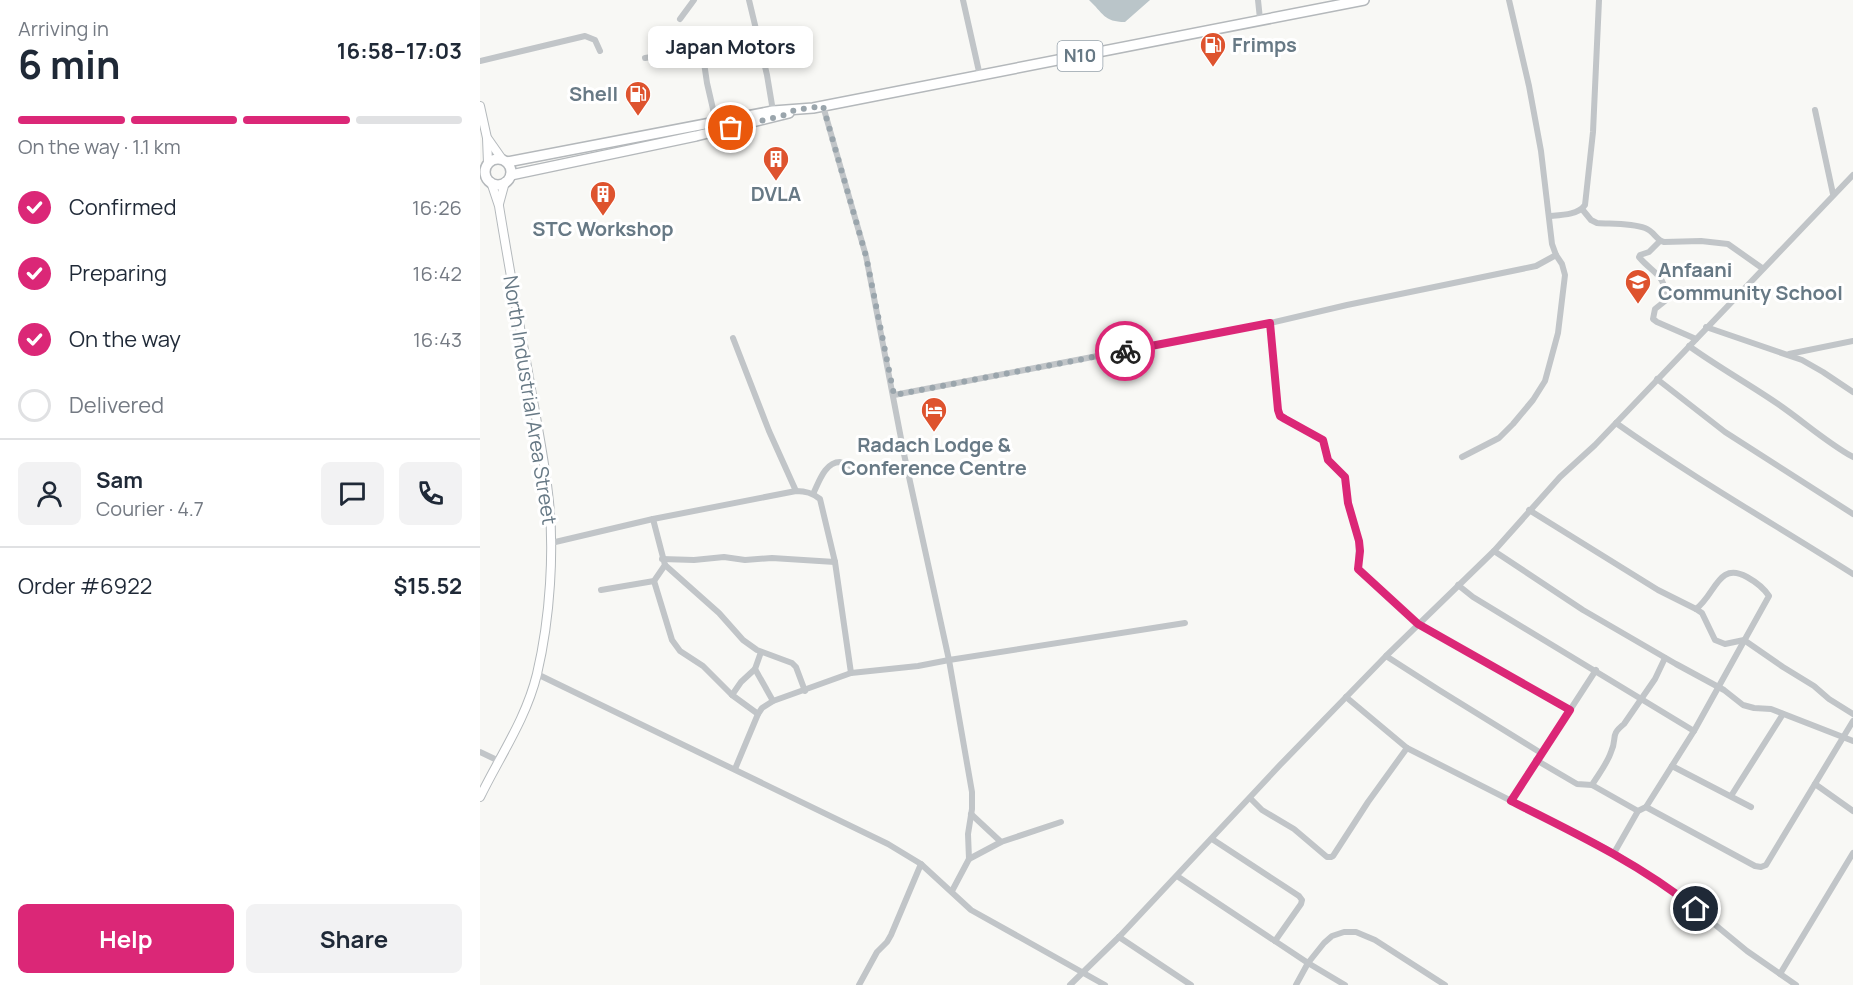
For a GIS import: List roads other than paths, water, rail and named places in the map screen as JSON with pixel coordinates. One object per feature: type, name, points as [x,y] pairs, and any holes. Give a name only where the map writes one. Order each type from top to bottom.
[{"type":"highway","name":"N10","points":[[485,167],[495,159],[505,161],[773,111],[823,106],[1358,1]]},
{"type":"highway","name":"N10","points":[[486,180],[497,184],[508,179],[785,115],[795,110]]},
{"type":"highway","points":[[681,128],[682,139]]},
{"type":"highway","points":[[505,161],[511,170],[508,179]]},
{"type":"highway","points":[[485,167],[486,180]]},
{"type":"main road","points":[[480,106],[487,138],[485,167]]},
{"type":"main road","points":[[487,138],[505,161]]},
{"type":"main road","name":"North Industrial Area Street","points":[[499,206],[508,179]]},
{"type":"main road","name":"North Industrial Area Street","points":[[480,797],[526,708],[537,674],[548,595],[551,543],[545,468],[499,206],[486,180]]},
{"type":"street","points":[[680,19],[694,0]]},
{"type":"street","points":[[749,0],[773,111]]},
{"type":"street","points":[[963,0],[980,76]]},
{"type":"street","points":[[1257,0],[1260,20]]},
{"type":"street","points":[[1462,457],[1499,438],[1533,400],[1545,381],[1558,333],[1565,275],[1552,244],[1541,151],[1509,0]]},
{"type":"street","points":[[1549,216],[1569,213],[1582,209],[1585,205],[1593,132],[1599,0]]},
{"type":"street","points":[[480,61],[585,36],[595,39],[600,51]]},
{"type":"street","points":[[645,58],[759,39]]},
{"type":"street","points":[[702,49],[716,122]]},
{"type":"street","points":[[823,106],[866,256],[908,472],[949,660],[972,792],[968,834],[969,859],[952,891]]},
{"type":"street","points":[[1815,111],[1833,194]]},
{"type":"street","points":[[1070,985],[1119,937],[1386,656],[1494,551],[1560,477],[1595,445],[1853,175]]},
{"type":"street","points":[[1582,209],[1591,220],[1597,223],[1644,227],[1664,242],[1701,241],[1728,244],[1762,268]]},
{"type":"street","points":[[1660,241],[1649,252],[1639,257],[1654,270],[1663,284],[1665,301],[1654,309],[1653,319],[1696,339]]},
{"type":"street","points":[[894,395],[1270,323],[1369,300],[1536,267],[1556,255]]},
{"type":"street","points":[[1270,323],[1280,416],[1323,440],[1328,460],[1345,477],[1348,503],[1359,541],[1358,569],[1418,624],[1570,710]]},
{"type":"street","points":[[1706,327],[1767,349],[1789,354],[1823,372],[1853,392]]},
{"type":"street","points":[[733,338],[769,431],[796,491]]},
{"type":"street","points":[[1789,354],[1853,341]]},
{"type":"street","points":[[1689,346],[1778,404],[1853,457]]},
{"type":"street","points":[[1657,379],[1725,432],[1853,514]]},
{"type":"street","points":[[1616,423],[1671,462],[1853,574]]},
{"type":"street","points":[[813,494],[829,466],[836,462],[872,474],[908,472]]},
{"type":"street","points":[[551,543],[653,519],[796,491],[813,494],[820,499],[835,562],[851,673]]},
{"type":"street","points":[[1529,510],[1658,590],[1696,609],[1705,618],[1715,640],[1725,644],[1744,640],[1853,714]]},
{"type":"street","points":[[653,519],[663,562],[719,613],[743,640],[761,652],[792,663],[796,667],[805,691]]},
{"type":"street","points":[[1494,551],[1582,610],[1718,686],[1748,707],[1771,710],[1853,741]]},
{"type":"street","points":[[663,562],[724,557],[745,560],[772,558],[835,562]]},
{"type":"street","points":[[663,562],[654,581],[676,648],[703,666],[732,695],[758,714]]},
{"type":"street","points":[[1614,854],[1638,811],[1646,807],[1694,731],[1769,596],[1761,586],[1738,572],[1727,573],[1696,609]]},
{"type":"street","points":[[601,590],[654,581]]},
{"type":"street","points":[[1458,585],[1473,597],[1694,731]]},
{"type":"street","points":[[735,769],[758,714],[765,705],[851,673],[918,666],[1185,623]]},
{"type":"street","points":[[732,695],[741,682],[755,669],[761,652]]},
{"type":"street","points":[[1386,656],[1541,753]]},
{"type":"street","points":[[1592,785],[1611,752],[1617,728],[1624,724],[1642,698],[1660,671],[1665,658]]},
{"type":"street","points":[[755,669],[773,701]]},
{"type":"street","points":[[1511,801],[1596,670]]},
{"type":"street","points":[[537,674],[888,844],[921,864],[971,910],[1105,985]]},
{"type":"street","points":[[1346,697],[1407,748],[1614,854],[1679,895],[1748,951],[1796,985]]},
{"type":"street","points":[[1731,796],[1783,714]]},
{"type":"street","points":[[1646,807],[1755,866],[1766,865],[1853,721]]},
{"type":"street","points":[[1250,798],[1262,810],[1294,829],[1330,857],[1333,856],[1407,748]]},
{"type":"street","points":[[480,752],[499,761]]},
{"type":"street","points":[[1536,760],[1577,784],[1592,785],[1638,811]]},
{"type":"street","points":[[1672,766],[1751,807]]},
{"type":"street","points":[[1815,784],[1853,811]]},
{"type":"street","points":[[971,814],[1001,842]]},
{"type":"street","points":[[969,859],[1001,842],[1061,822]]},
{"type":"street","points":[[1212,839],[1302,900],[1275,941]]},
{"type":"street","points":[[1780,974],[1853,853]]},
{"type":"street","points":[[859,985],[877,951],[891,935],[921,864]]},
{"type":"street","points":[[1177,876],[1345,985]]},
{"type":"street","points":[[1296,985],[1308,963],[1324,943],[1332,936],[1344,932],[1356,932],[1375,940],[1445,985]]},
{"type":"street","points":[[1119,937],[1191,985]]},
{"type":"place","name":"Frimps","points":[[1213,68]]},
{"type":"place","name":"Shell","points":[[638,117]]},
{"type":"place","name":"Japan Motors","points":[[731,128]]},
{"type":"place","name":"DVLA","points":[[776,182]]},
{"type":"place","name":"STC Workshop","points":[[603,217]]},
{"type":"place","name":"Anfaani Community School","points":[[1638,305]]},
{"type":"place","name":"Radach Lodge & Conference Centre","points":[[934,433]]}]
